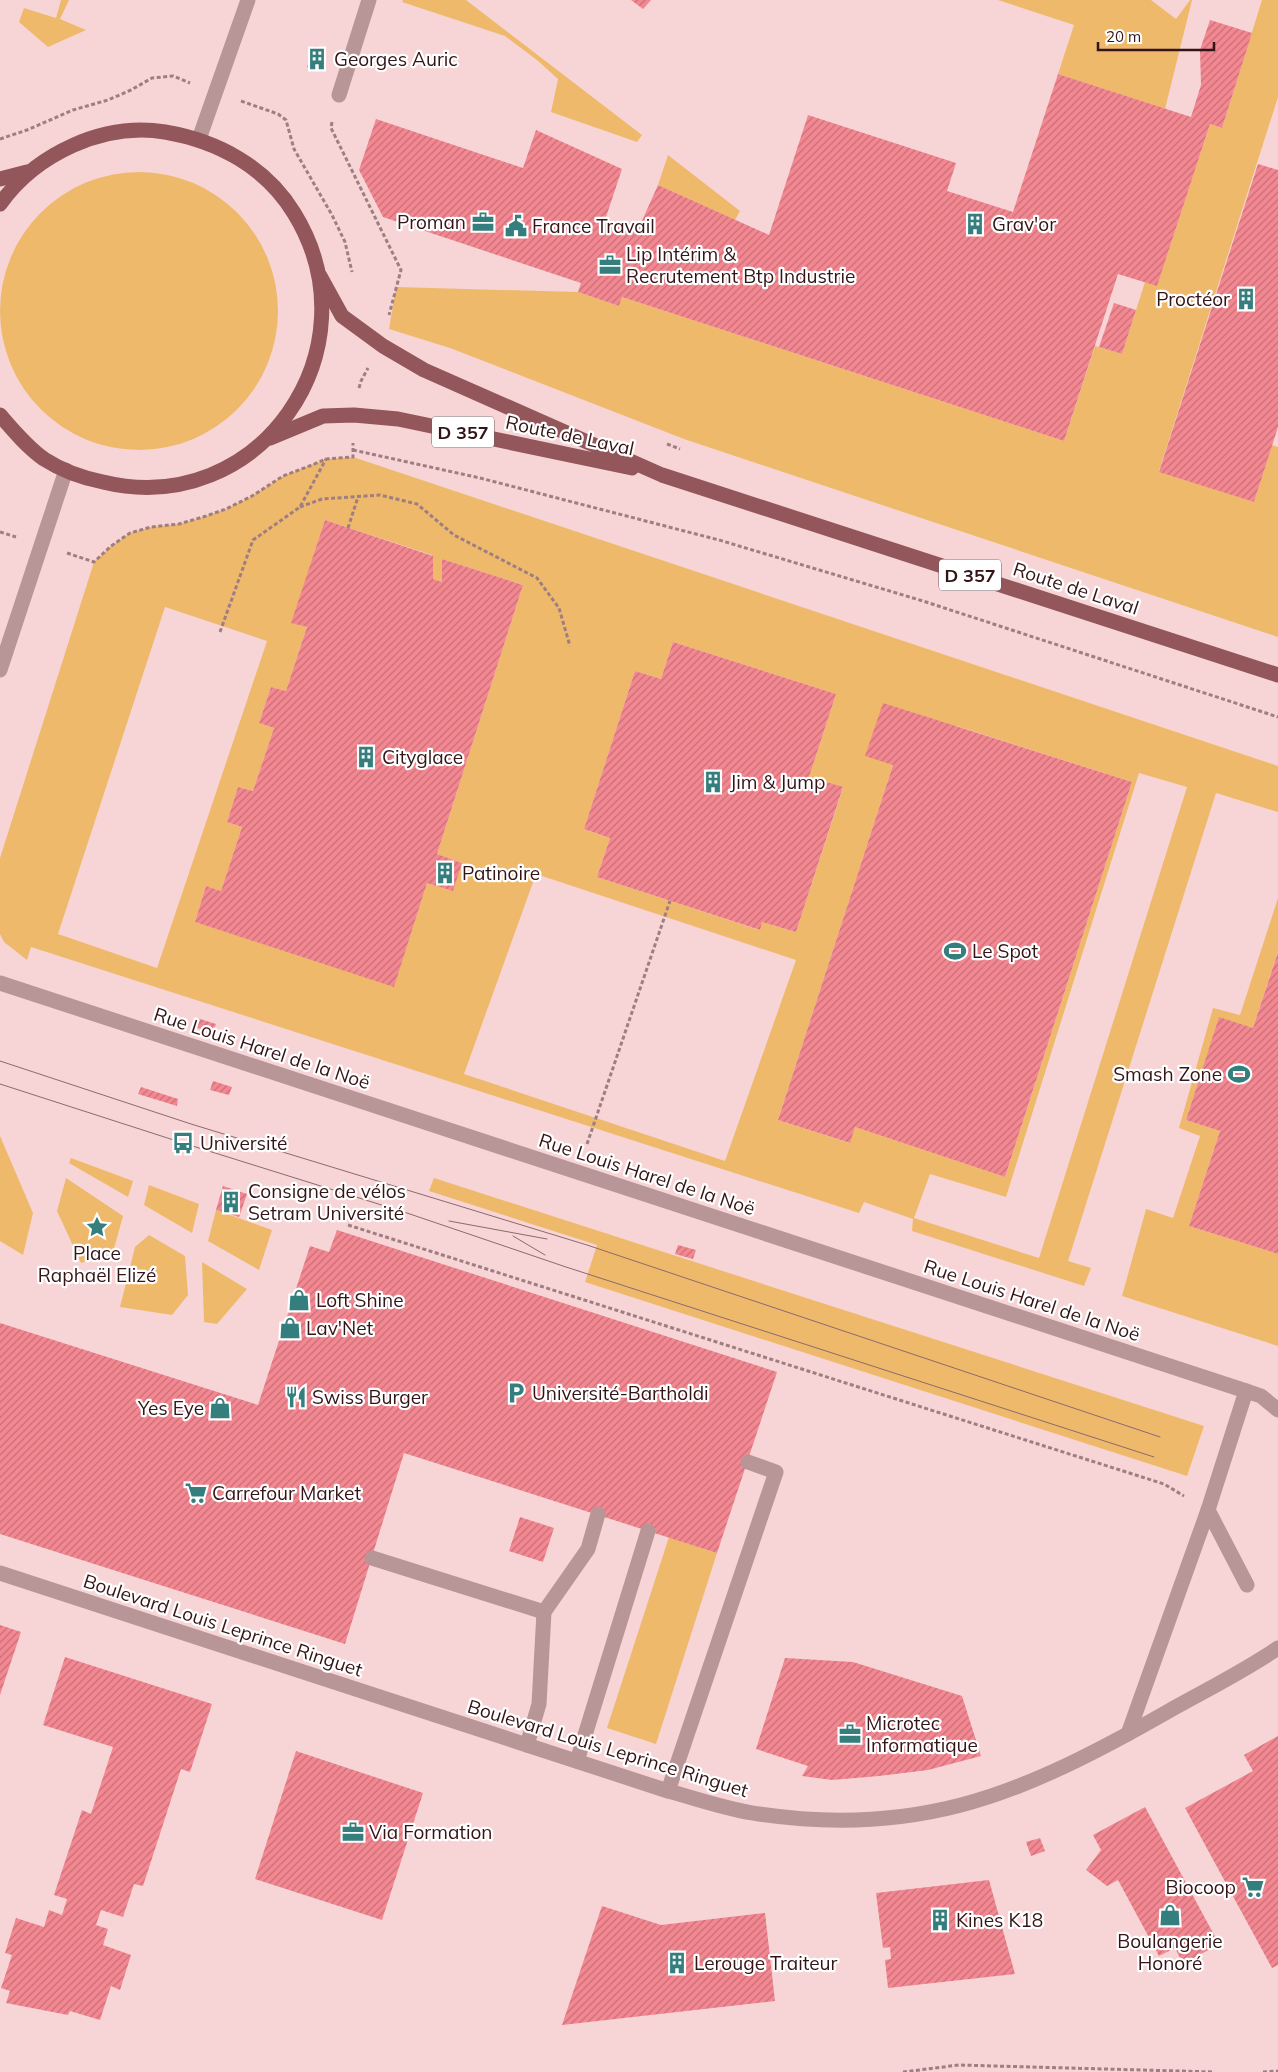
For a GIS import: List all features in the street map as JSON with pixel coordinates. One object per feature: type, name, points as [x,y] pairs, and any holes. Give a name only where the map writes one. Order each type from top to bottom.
[{"type":"main road","points":[[0,204],[16,184],[30,171],[52,155],[83,141],[134,131],[159,131],[199,139],[240,159],[274,187],[288,204],[305,231],[320,276],[323,312],[322,330],[314,364],[300,397],[290,412],[266,439],[240,460],[214,473],[185,483],[142,488],[115,485],[89,479],[46,460],[32,450],[0,415]]},
{"type":"main road","points":[[0,179],[30,171]]},
{"type":"main road","name":"Route de Laval","points":[[320,276],[342,316],[392,351],[424,370],[662,475]]},
{"type":"main road","name":"Route de Laval","points":[[266,439],[323,416],[354,415],[398,418],[662,475],[1278,675]]},
{"type":"street","points":[[199,139],[248,0]]},
{"type":"street","points":[[339,95],[369,0]]},
{"type":"street","points":[[0,670],[66,470]]},
{"type":"street","name":"Rue Louis Harel de la Noë","points":[[0,983],[1261,1396],[1278,1410]]},
{"type":"street","points":[[1128,1734],[1208,1510],[1246,1391]]},
{"type":"street","points":[[668,1791],[776,1472],[748,1462]]},
{"type":"street","points":[[1208,1510],[1247,1585]]},
{"type":"street","points":[[527,1745],[539,1704],[544,1612],[588,1549],[598,1514]]},
{"type":"street","points":[[577,1761],[648,1531]]},
{"type":"street","points":[[372,1558],[544,1612]]},
{"type":"street","name":"Boulevard Louis Leprince Ringuet","points":[[0,1573],[668,1791],[757,1814],[806,1820],[857,1820],[903,1817],[962,1805],[1034,1780],[1128,1734],[1252,1665],[1278,1648]]},
{"type":"path","points":[[0,139],[27,130],[73,110],[108,100],[152,78],[173,76],[217,92]]},
{"type":"path","points":[[339,95],[331,128],[401,270],[388,316]]},
{"type":"path","points":[[94,562],[111,546],[130,533],[151,527],[179,524],[226,509],[252,496],[283,476],[326,459],[353,457],[354,415]]},
{"type":"path","points":[[666,443],[684,450]]},
{"type":"path","points":[[353,450],[480,478],[719,540],[923,602],[1278,716]]},
{"type":"path","points":[[300,507],[326,459]]},
{"type":"path","points":[[220,632],[254,540],[300,507],[322,499],[380,495],[418,504],[454,535],[537,578],[559,608],[570,646]]},
{"type":"path","points":[[348,528],[358,497]]},
{"type":"path","points":[[586,1144],[670,901]]},
{"type":"path","points":[[348,1225],[1164,1484],[1208,1510]]},
{"type":"path","points":[[903,2072],[959,2065],[1214,2072]]},
{"type":"path","points":[[1263,2072],[1278,2071]]},
{"type":"shaded area","points":[[61,0],[69,0],[60,19],[86,30],[48,47],[19,22],[24,8],[56,18]]},
{"type":"shaded area","points":[[403,0],[466,0],[642,135],[637,142],[551,112],[558,79],[537,60],[505,36],[402,2]]},
{"type":"shaded area","points":[[998,0],[1151,0],[1176,19],[1190,0],[1192,0],[1165,109],[1058,74],[1074,25]]},
{"type":"shaded area","points":[[1262,0],[1278,0],[1278,97],[1159,471],[1254,502],[1272,445],[1278,447],[1278,637],[684,439],[450,348],[389,329],[396,287],[578,292],[619,306],[622,297],[1064,441],[1095,346],[1122,354],[1145,282],[1157,285],[1210,124],[1222,128]]},
{"type":"shaded area","points":[[668,155],[740,211],[735,220],[658,185]]},
{"type":"shaded area","points":[[139,172],[166,175],[192,183],[216,196],[237,213],[254,234],[267,258],[275,284],[278,311],[275,338],[267,364],[254,388],[237,409],[216,426],[192,439],[166,447],[139,450],[112,447],[86,439],[62,426],[41,409],[24,388],[11,364],[3,338],[0,311],[3,284],[11,258],[24,234],[41,213],[62,196],[86,183],[112,175]]},
{"type":"shaded area","points":[[353,457],[1278,766],[1278,812],[1216,793],[1068,1261],[1091,1268],[1084,1286],[912,1231],[913,1219],[864,1202],[859,1213],[31,947],[27,960],[4,942],[0,934],[0,858],[94,562],[111,546],[130,533],[151,527],[179,524],[226,509],[252,496],[283,476],[326,459]],"holes":[[[325,520],[432,555],[433,579],[442,582],[442,559],[523,585],[437,854],[462,863],[427,883],[394,986],[195,922],[206,886],[221,891],[242,827],[227,822],[238,787],[253,791],[274,728],[259,723],[271,687],[286,691],[307,627],[292,622]],[[165,607],[267,641],[157,968],[58,934]],[[673,642],[836,694],[809,777],[843,788],[796,932],[762,922],[759,930],[597,877],[610,838],[584,829],[635,671],[661,679]],[[957,726],[1132,782],[1005,1177],[855,1127],[849,1143],[778,1120],[893,765]],[[1139,773],[1187,787],[1039,1258],[914,1218],[930,1174],[1006,1197]],[[536,874],[796,960],[725,1161],[464,1074]]]},
{"type":"shaded area","points":[[1278,898],[1278,951],[1253,1028],[1219,1018],[1186,1120],[1220,1131],[1189,1226],[1278,1254],[1278,1346],[1122,1296],[1146,1209],[1173,1218],[1200,1136],[1179,1128],[1213,1008],[1240,1015]]},
{"type":"shaded area","points":[[0,1136],[33,1213],[23,1255],[0,1241]]},
{"type":"shaded area","points":[[71,1158],[133,1181],[128,1197],[69,1163]]},
{"type":"shaded area","points":[[66,1178],[123,1216],[113,1252],[81,1263],[57,1211]]},
{"type":"shaded area","points":[[434,1178],[1204,1426],[1187,1476],[585,1282],[597,1245],[429,1191]]},
{"type":"shaded area","points":[[149,1185],[199,1204],[192,1233],[144,1205]]},
{"type":"shaded area","points":[[216,1210],[272,1230],[259,1270],[208,1241]]},
{"type":"shaded area","points":[[149,1235],[185,1256],[188,1295],[172,1315],[120,1307],[135,1247]]},
{"type":"shaded area","points":[[202,1262],[247,1289],[217,1324],[204,1322]]},
{"type":"shaded area","points":[[669,1537],[717,1553],[656,1744],[607,1728]]},
{"type":"building","points":[[631,0],[651,0],[643,9]]},
{"type":"building","name":"Grav'or","points":[[1210,20],[1252,33],[1222,128],[1210,124],[1157,286],[1118,274],[1064,441],[622,297],[619,306],[578,292],[581,283],[383,217],[359,170],[376,119],[523,168],[536,130],[622,169],[605,220],[637,232],[658,185],[769,235],[808,115],[956,163],[947,191],[1013,212],[1058,74],[1191,117],[1201,85],[1200,50]]},
{"type":"building","name":"Georges Auric","points":[[315,46],[326,50],[319,71],[307,67]]},
{"type":"building","name":"Proctéor","points":[[1258,164],[1278,170],[1278,427],[1254,502],[1159,472]]},
{"type":"building","points":[[1114,303],[1136,310],[1122,354],[1099,347]]},
{"type":"building","name":"Cityglace","points":[[325,520],[433,556],[433,579],[442,582],[442,559],[523,585],[437,854],[462,863],[453,891],[427,883],[394,987],[195,922],[206,886],[221,891],[242,827],[227,822],[238,787],[253,791],[274,728],[259,723],[271,687],[286,691],[307,627],[291,623]]},
{"type":"building","name":"Jim & Jump","points":[[673,642],[836,694],[809,777],[843,787],[796,932],[762,922],[760,930],[597,877],[610,838],[584,829],[635,671],[661,679]]},
{"type":"building","name":"Le Spot","points":[[883,703],[1132,782],[1005,1177],[855,1127],[850,1143],[778,1120],[893,765],[865,756]]},
{"type":"building","name":"Smash Zone","points":[[1278,952],[1278,1254],[1189,1226],[1220,1131],[1186,1120],[1219,1017],[1253,1028]]},
{"type":"building","points":[[197,1018],[216,1024],[213,1033],[194,1027]]},
{"type":"building","points":[[213,1081],[232,1087],[229,1095],[210,1090]]},
{"type":"building","points":[[141,1087],[178,1099],[177,1106],[138,1094]]},
{"type":"building","name":"Consigne de vélos Setram Université","points":[[223,1186],[247,1194],[239,1217],[216,1210]]},
{"type":"building","points":[[337,1230],[777,1372],[717,1553],[404,1453],[345,1644],[0,1534],[0,1323],[258,1405],[310,1246],[329,1252]]},
{"type":"building","points":[[678,1245],[696,1250],[693,1259],[675,1254]]},
{"type":"building","points":[[520,1517],[554,1528],[543,1562],[509,1551]]},
{"type":"building","points":[[0,1625],[21,1632],[0,1695]]},
{"type":"building","points":[[65,1657],[212,1704],[190,1772],[181,1769],[143,1886],[134,1884],[123,1917],[101,1910],[96,1925],[108,1929],[103,1945],[131,1955],[120,1990],[111,1986],[100,2020],[70,2011],[68,2015],[6,2003],[10,1991],[1,1988],[12,1955],[5,1953],[16,1918],[44,1927],[49,1910],[62,1915],[67,1899],[54,1895],[82,1810],[91,1814],[113,1747],[43,1725]]},
{"type":"building","points":[[785,1658],[853,1662],[962,1696],[981,1756],[928,1770],[879,1776],[832,1780],[802,1776],[808,1766],[756,1749]]},
{"type":"building","name":"Biocoop","points":[[1278,1736],[1278,1965],[1272,1968],[1185,1808],[1253,1771],[1244,1755]]},
{"type":"building","points":[[296,1751],[423,1793],[382,1920],[255,1879]]},
{"type":"building","name":"Boulangerie Honoré","points":[[1145,1807],[1219,1944],[1183,1964],[1175,1948],[1159,1956],[1118,1880],[1107,1886],[1086,1870],[1101,1850],[1093,1835]]},
{"type":"building","points":[[1040,1838],[1045,1851],[1031,1856],[1026,1842]]},
{"type":"building","name":"Kines K18","points":[[989,1880],[1015,1974],[888,1988],[885,1960],[891,1959],[890,1947],[883,1948],[876,1893]]},
{"type":"building","name":"Lerouge Traiteur","points":[[602,1906],[661,1925],[765,1913],[775,2001],[562,2025]]},
{"type":"tram line","points":[[0,1061],[191,1124],[587,1245],[1160,1437]]},
{"type":"tram line","points":[[0,1084],[404,1212],[566,1267],[1154,1457]]},
{"type":"tram line","points":[[449,1221],[547,1239]]},
{"type":"tram line","points":[[513,1236],[545,1255]]},
{"type":"place","name":"Georges Auric","points":[[317,59]]},
{"type":"place","name":"Proman","points":[[483,222]]},
{"type":"place","name":"Grav'or","points":[[975,224]]},
{"type":"place","name":"France Travail","points":[[516,226]]},
{"type":"place","name":"Lip Intérim & Recrutement Btp Industrie","points":[[610,265]]},
{"type":"place","name":"Proctéor","points":[[1246,299]]},
{"type":"place","name":"Cityglace","points":[[366,757]]},
{"type":"place","name":"Jim & Jump","points":[[713,782]]},
{"type":"place","name":"Patinoire","points":[[445,873]]},
{"type":"place","name":"Le Spot","points":[[955,951]]},
{"type":"place","name":"Smash Zone","points":[[1239,1074]]},
{"type":"place","name":"Université","points":[[183,1143]]},
{"type":"place","name":"Consigne de vélos Setram Université","points":[[231,1202]]},
{"type":"place","name":"Place Raphaël Elizé","points":[[97,1227]]},
{"type":"place","name":"Loft Shine","points":[[299,1300]]},
{"type":"place","name":"Lav'Net","points":[[290,1328]]},
{"type":"place","name":"Université-Bartholdi","points":[[516,1393]]},
{"type":"place","name":"Swiss Burger","points":[[296,1397]]},
{"type":"place","name":"Yes Eye","points":[[220,1408]]},
{"type":"place","name":"Carrefour Market","points":[[196,1493]]},
{"type":"place","name":"Microtec Informatique","points":[[850,1734]]},
{"type":"place","name":"Via Formation","points":[[353,1832]]},
{"type":"place","name":"Biocoop","points":[[1253,1887]]},
{"type":"place","name":"Boulangerie Honoré","points":[[1170,1915]]},
{"type":"place","name":"Kines K18","points":[[940,1920]]},
{"type":"place","name":"Lerouge Traiteur","points":[[677,1963]]}]
